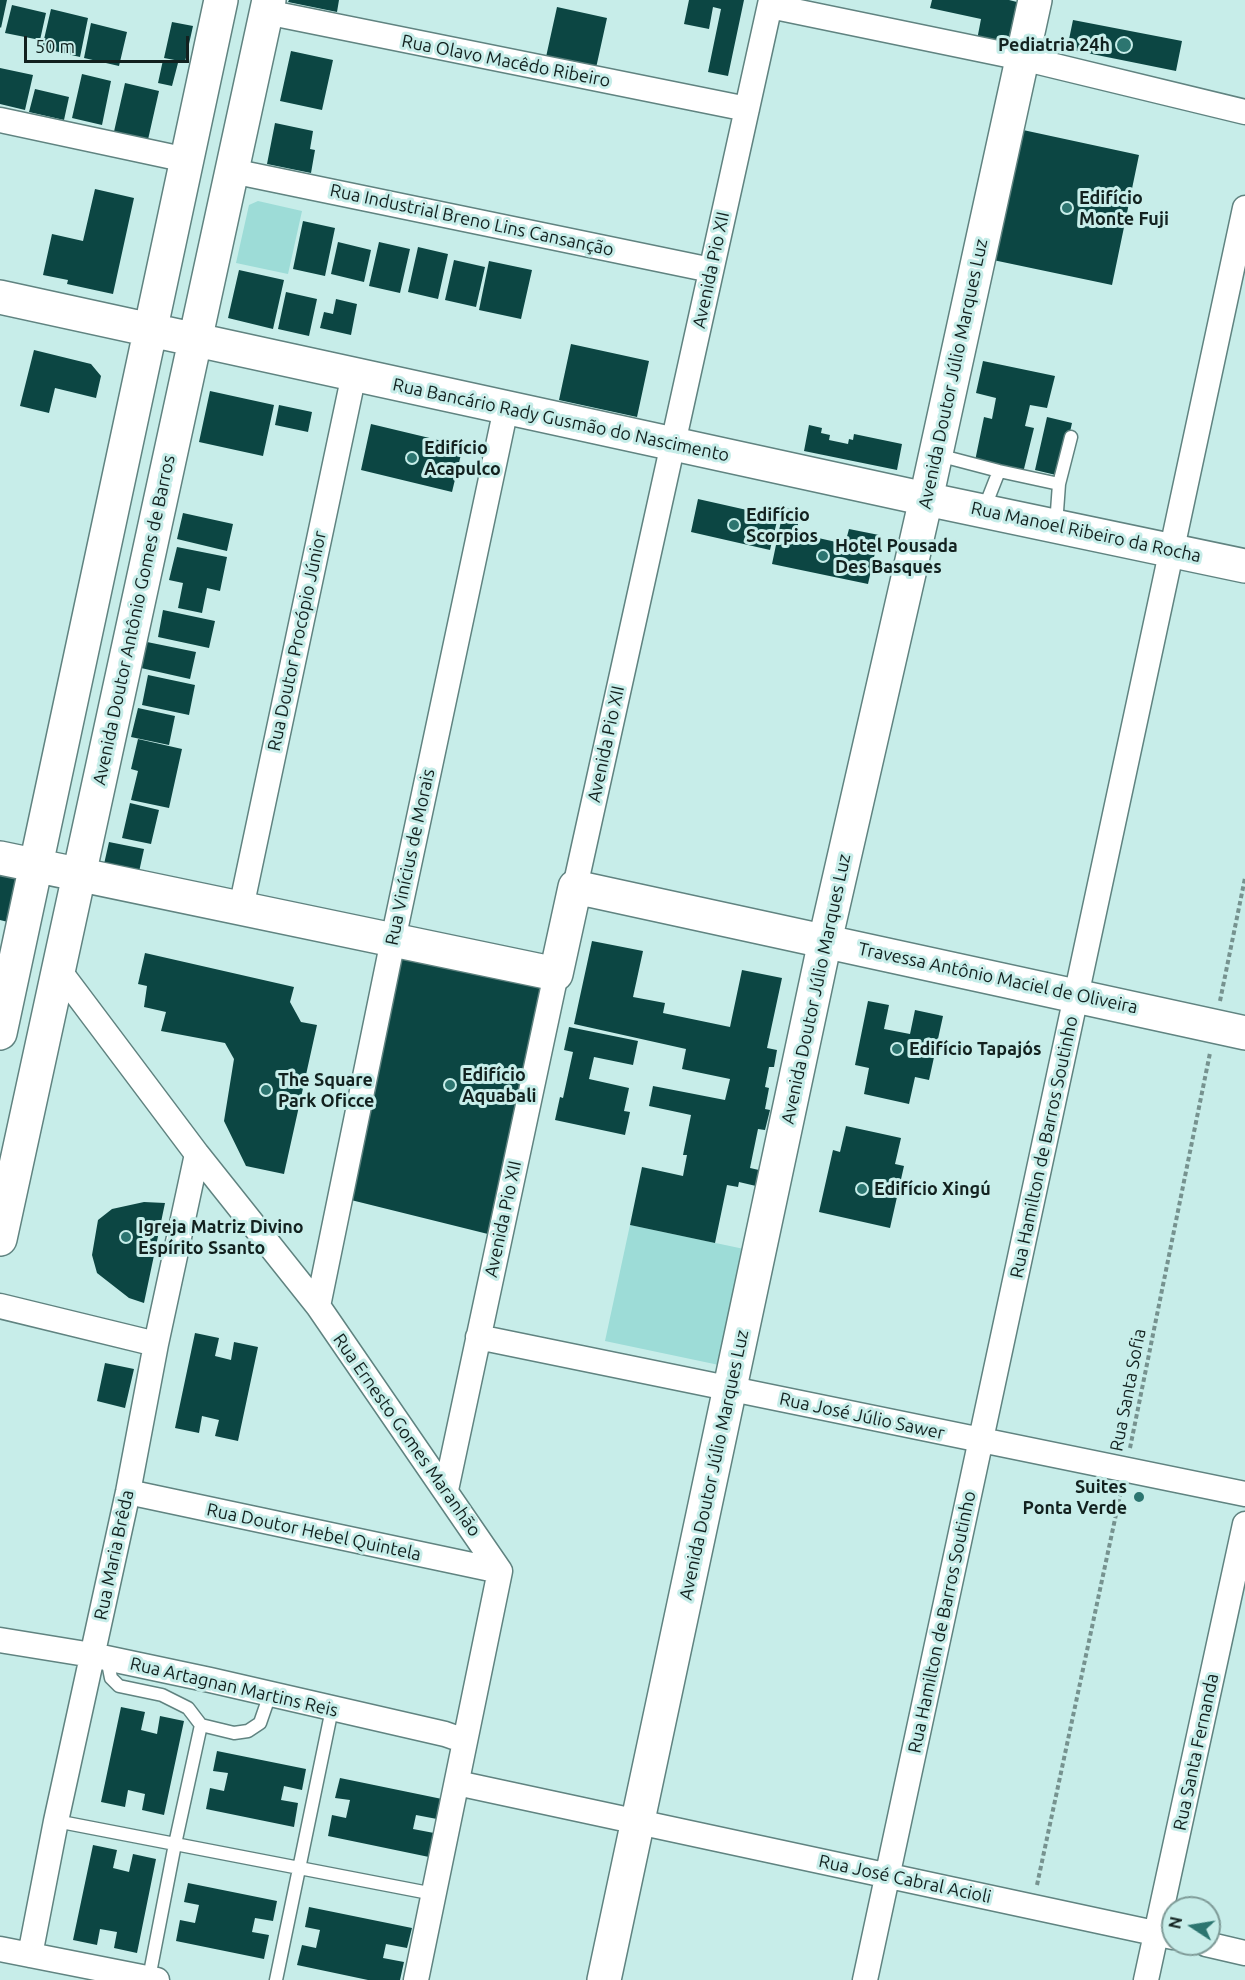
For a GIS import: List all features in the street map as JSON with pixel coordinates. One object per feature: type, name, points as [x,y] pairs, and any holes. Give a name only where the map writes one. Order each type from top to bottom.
[{"type":"street","name":"Avenida Doutor Júlio Marques Luz","points":[[604,1980],[825,941],[926,499],[1035,0]]},
{"type":"street","points":[[770,3],[1022,58],[1245,112]]},
{"type":"street","name":"Avenida Pio XII","points":[[446,1490],[556,974],[770,3]]},
{"type":"street","points":[[0,1033],[187,160],[241,7]]},
{"type":"street","name":"Rua Olavo Macêdo Ribeiro","points":[[241,7],[747,109]]},
{"type":"street","name":"Avenida Doutor Antônio Gomes de Barros","points":[[0,1239],[232,171],[241,7]]},
{"type":"street","points":[[0,120],[187,160]]},
{"type":"street","name":"Rua Industrial Breno Lins Cansanção","points":[[232,171],[711,270]]},
{"type":"street","name":"Rua Hamilton de Barros Soutinho","points":[[865,1980],[1245,208]]},
{"type":"street","name":"Rua Bancário Rady Gusmão do Nascimento","points":[[0,297],[926,499]]},
{"type":"street","name":"Rua Doutor Procópio Júnior","points":[[241,908],[354,374]]},
{"type":"street","name":"Rua Vinícius de Morais","points":[[318,1306],[506,408]]},
{"type":"street","name":"Rua Manoel Ribeiro da Rocha","points":[[926,499],[1245,566]]},
{"type":"street","points":[[0,858],[556,974]]},
{"type":"street","name":"Travessa Antônio Maciel de Oliveira","points":[[575,887],[1230,1029]]},
{"type":"street","name":"Rua Ernesto Gomes Maranhão","points":[[58,969],[196,1154],[318,1306],[500,1571]]},
{"type":"street","name":"Rua Maria Brêda","points":[[30,1955],[56,1821],[99,1656],[156,1344],[196,1154]]},
{"type":"street","points":[[0,1306],[156,1344]]},
{"type":"street","name":"Rua José Júlio Sawer","points":[[478,1337],[1245,1494]]},
{"type":"street","name":"Rua Doutor Hebel Quintela","points":[[128,1492],[500,1571]]},
{"type":"street","name":"Rua Santa Fernanda","points":[[1173,1896],[1245,1524]]},
{"type":"street","points":[[417,1980],[500,1571]]},
{"type":"street","name":"Rua Artagnan Martins Reis","points":[[0,1640],[99,1656],[445,1734],[465,1741]]},
{"type":"street","points":[[457,1783],[638,1821]]},
{"type":"street","name":"Rua José Cabral Acioli","points":[[638,1821],[1161,1934]]},
{"type":"street","name":"Rua Santa Fernanda","points":[[1146,1980],[1161,1944]]},
{"type":"street","points":[[1221,1947],[1245,1953]]},
{"type":"street","points":[[0,1949],[153,1979]]},
{"type":"lane","points":[[1055,526],[1059,484],[1071,437]]},
{"type":"lane","points":[[936,454],[1059,484]]},
{"type":"lane","points":[[983,511],[999,471]]},
{"type":"lane","points":[[99,1656],[111,1678],[119,1686],[162,1695],[188,1708],[201,1725],[234,1733],[248,1731],[260,1723],[270,1694]]},
{"type":"lane","points":[[276,1980],[333,1709]]},
{"type":"lane","points":[[153,1979],[175,1844],[201,1725]]},
{"type":"lane","points":[[56,1821],[434,1894]]},
{"type":"path","name":"Rua Santa Sofia","points":[[1032,1907],[1126,1470],[1230,1029],[1245,878]]},
{"type":"shaded area","points":[[258,201],[302,211],[288,274],[236,263],[249,205]]},
{"type":"shaded area","points":[[630,1225],[744,1249],[719,1365],[605,1341]]},
{"type":"building","points":[[0,0],[7,0],[1,28],[0,27]]},
{"type":"building","points":[[289,0],[339,0],[337,12],[288,2]]},
{"type":"building","points":[[689,0],[744,0],[728,76],[708,72],[721,9],[713,7],[709,29],[684,24]]},
{"type":"building","points":[[932,0],[1009,0],[1017,2],[1007,46],[977,40],[981,19],[930,8]]},
{"type":"building","points":[[12,5],[46,13],[40,40],[5,33]]},
{"type":"building","points":[[557,7],[607,18],[596,68],[546,57]]},
{"type":"building","points":[[51,9],[88,18],[80,57],[42,48]]},
{"type":"building","name":"Pediatria 24h","points":[[1073,20],[1182,41],[1176,71],[1067,49]]},
{"type":"building","points":[[172,22],[193,26],[185,62],[164,58]]},
{"type":"building","points":[[91,23],[127,32],[119,66],[84,58]]},
{"type":"building","points":[[291,51],[333,60],[322,110],[280,101]]},
{"type":"building","points":[[163,60],[178,63],[172,86],[158,83]]},
{"type":"building","points":[[0,68],[33,75],[25,110],[0,104]]},
{"type":"building","points":[[82,74],[111,81],[102,125],[72,118]]},
{"type":"building","points":[[125,83],[159,91],[147,144],[113,136]]},
{"type":"building","points":[[35,89],[69,97],[64,120],[29,112]]},
{"type":"building","points":[[275,123],[313,131],[310,149],[315,150],[311,173],[267,164]]},
{"type":"building","name":"Edifício Monte Fuji","points":[[1023,130],[1139,155],[1112,285],[993,260]]},
{"type":"building","points":[[95,189],[134,198],[113,294],[67,284],[68,280],[43,275],[52,234],[83,241]]},
{"type":"building","points":[[303,221],[335,228],[325,276],[293,269]]},
{"type":"building","points":[[338,242],[371,250],[364,282],[331,274]]},
{"type":"building","points":[[379,242],[410,249],[400,293],[369,286]]},
{"type":"building","points":[[418,247],[448,254],[438,299],[408,292]]},
{"type":"building","points":[[454,260],[485,267],[476,307],[445,300]]},
{"type":"building","points":[[489,261],[532,270],[521,319],[479,310]]},
{"type":"building","points":[[239,270],[284,280],[273,329],[228,318]]},
{"type":"building","points":[[286,292],[317,299],[309,336],[278,329]]},
{"type":"building","points":[[336,299],[357,304],[351,335],[320,328],[324,312],[333,314]]},
{"type":"building","points":[[571,344],[649,361],[637,417],[559,400]]},
{"type":"building","points":[[34,350],[91,364],[101,376],[96,398],[55,388],[49,413],[20,406]]},
{"type":"building","points":[[983,361],[1055,376],[1047,408],[1030,405],[1025,426],[1034,428],[1023,473],[975,461],[984,417],[992,419],[996,398],[976,393]]},
{"type":"building","points":[[210,391],[274,405],[263,456],[199,442]]},
{"type":"building","points":[[279,405],[312,412],[308,432],[275,425]]},
{"type":"building","points":[[1047,417],[1072,423],[1060,476],[1035,470]]},
{"type":"building","name":"Edifício Acapulco","points":[[371,424],[463,446],[452,492],[361,470]]},
{"type":"building","points":[[809,425],[822,428],[821,433],[830,435],[829,440],[848,444],[849,439],[853,440],[854,434],[902,444],[897,470],[804,451]]},
{"type":"building","name":"Edifício Scorpios","points":[[698,499],[778,517],[770,550],[691,532]]},
{"type":"building","points":[[784,507],[801,511],[796,533],[845,544],[849,529],[879,535],[868,584],[772,564]]},
{"type":"building","points":[[183,513],[233,524],[227,551],[177,539]]},
{"type":"building","points":[[177,547],[227,557],[220,591],[207,588],[202,613],[178,608],[183,583],[169,580]]},
{"type":"building","points":[[163,610],[215,621],[209,648],[158,637]]},
{"type":"building","points":[[147,642],[196,652],[190,679],[141,668]]},
{"type":"building","points":[[148,675],[195,685],[189,715],[142,705]]},
{"type":"building","points":[[138,708],[175,716],[169,745],[131,737]]},
{"type":"building","points":[[138,739],[182,749],[169,808],[131,800],[138,771],[131,769]]},
{"type":"building","points":[[130,803],[159,810],[151,844],[122,838]]},
{"type":"building","points":[[109,842],[144,849],[137,881],[102,873]]},
{"type":"building","points":[[0,863],[25,868],[12,923],[0,920]]},
{"type":"building","points":[[592,941],[643,951],[633,997],[665,1003],[663,1013],[730,1027],[742,970],[782,978],[767,1048],[777,1050],[774,1067],[769,1067],[765,1087],[769,1088],[765,1109],[770,1110],[765,1130],[758,1129],[750,1168],[759,1170],[756,1186],[739,1182],[738,1187],[727,1185],[715,1243],[630,1225],[642,1167],[683,1176],[687,1155],[683,1155],[691,1115],[649,1106],[653,1086],[725,1100],[730,1079],[682,1069],[686,1049],[574,1024]]},
{"type":"building","name":"The Square Park Oficce","points":[[145,953],[294,987],[290,1002],[301,1022],[317,1025],[284,1174],[246,1166],[224,1121],[234,1059],[225,1043],[161,1031],[166,1012],[144,1007],[147,986],[138,984]]},
{"type":"building","name":"Edifício Aquabali","points":[[401,957],[546,985],[492,1235],[351,1200]]},
{"type":"building","name":"Edifício Tapajós","points":[[868,1001],[889,1005],[884,1029],[910,1034],[915,1010],[943,1016],[929,1080],[915,1077],[909,1104],[864,1094],[869,1068],[855,1065]]},
{"type":"building","points":[[569,1027],[638,1041],[633,1065],[594,1057],[589,1079],[629,1088],[624,1111],[630,1112],[625,1135],[555,1120],[560,1097],[563,1098],[573,1052],[564,1050]]},
{"type":"building","name":"Edifício Xingú","points":[[846,1126],[901,1138],[895,1164],[904,1166],[890,1228],[819,1212],[833,1150],[840,1152]]},
{"type":"building","name":"Igreja Matriz Divino Espírito Ssanto","points":[[144,1202],[165,1203],[144,1303],[129,1298],[97,1273],[92,1255],[98,1220],[112,1209]]},
{"type":"building","points":[[195,1333],[219,1338],[215,1356],[231,1360],[234,1342],[258,1347],[238,1441],[215,1436],[219,1420],[202,1416],[199,1433],[175,1428]]},
{"type":"building","points":[[105,1363],[134,1369],[125,1408],[97,1401]]},
{"type":"building","points":[[121,1707],[145,1712],[141,1730],[157,1734],[160,1716],[184,1721],[164,1815],[142,1810],[145,1794],[128,1790],[125,1807],[101,1802]]},
{"type":"building","points":[[217,1751],[306,1769],[302,1790],[284,1786],[281,1800],[298,1803],[294,1827],[206,1809],[210,1788],[224,1791],[228,1773],[213,1771]]},
{"type":"building","points":[[340,1778],[442,1799],[437,1819],[416,1815],[413,1829],[434,1833],[429,1857],[328,1836],[332,1815],[346,1818],[350,1800],[335,1798]]},
{"type":"building","points":[[93,1845],[117,1850],[113,1868],[129,1872],[133,1854],[156,1859],[137,1953],[114,1948],[117,1932],[100,1929],[97,1945],[73,1940]]},
{"type":"building","points":[[188,1883],[277,1901],[273,1921],[255,1918],[252,1932],[269,1935],[264,1959],[176,1941],[180,1920],[195,1923],[199,1905],[184,1902]]},
{"type":"building","points":[[309,1907],[412,1928],[407,1948],[386,1944],[383,1958],[404,1962],[400,1980],[368,1980],[297,1965],[302,1945],[316,1948],[320,1930],[305,1927]]},
{"type":"place","name":"Pediatria 24h","points":[[1124,45]]},
{"type":"place","name":"Edifício Monte Fuji","points":[[1067,208]]},
{"type":"place","name":"Edifício Acapulco","points":[[412,458]]},
{"type":"place","name":"Edifício Scorpios","points":[[734,525]]},
{"type":"place","name":"Hotel Pousada Des Basques","points":[[823,556]]},
{"type":"place","name":"Edifício Tapajós","points":[[897,1049]]},
{"type":"place","name":"Edifício Aquabali","points":[[450,1085]]},
{"type":"place","name":"The Square Park Oficce","points":[[266,1090]]},
{"type":"place","name":"Edifício Xingú","points":[[862,1189]]},
{"type":"place","name":"Igreja Matriz Divino Espírito Ssanto","points":[[126,1237]]},
{"type":"place","name":"Suites Ponta Verde","points":[[1139,1497]]}]
